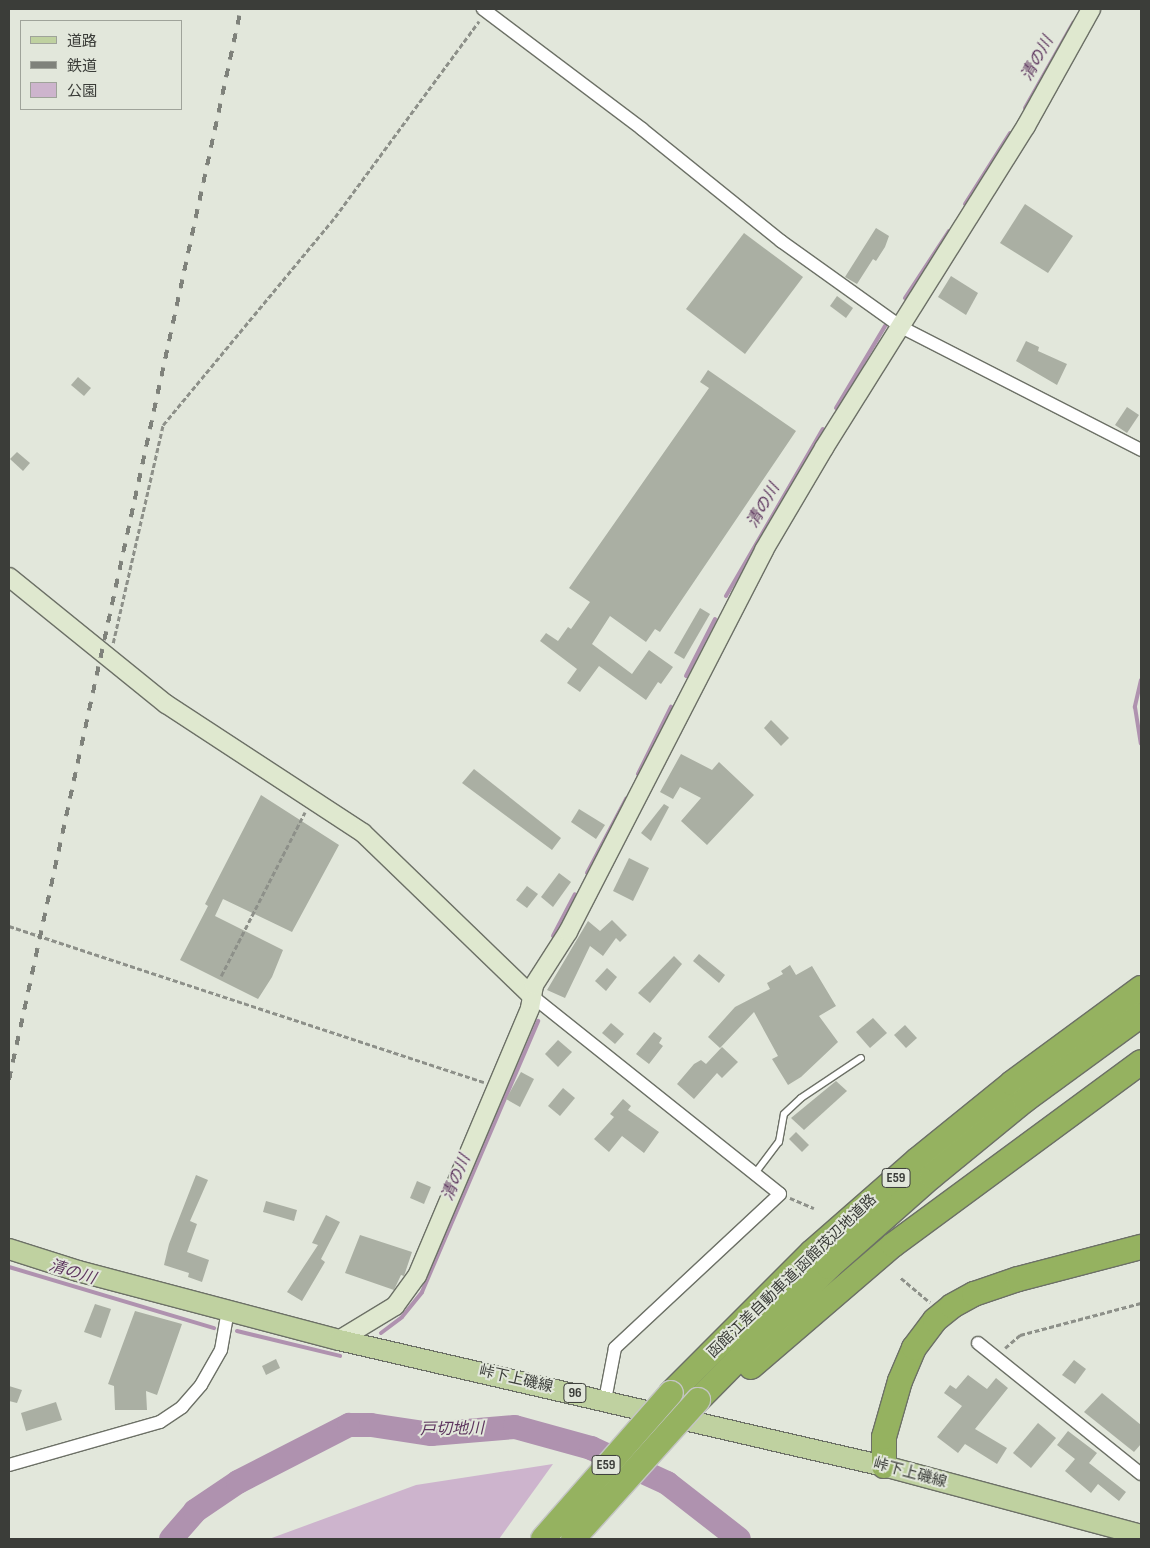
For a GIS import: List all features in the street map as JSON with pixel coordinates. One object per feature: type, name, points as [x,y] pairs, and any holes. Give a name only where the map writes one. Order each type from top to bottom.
[{"type":"highway","points":[[1012,1083],[1141,976]]},
{"type":"highway","name":"函館江差自動車道;函館茂辺地道路","points":[[543,1539],[671,1393],[812,1252],[917,1160],[1012,1083],[1141,988]]},
{"type":"highway","name":"函館江差自動車道;函館茂辺地道路","points":[[704,1402],[829,1267],[932,1176],[1026,1100],[1141,1015]]},
{"type":"highway","points":[[579,1532],[704,1402],[892,1245],[1141,1062]]},
{"type":"highway","points":[[884,1466],[884,1436],[900,1381],[914,1348],[935,1320],[952,1306],[974,1294],[1018,1279],[1141,1247]]},
{"type":"highway","points":[[884,1466],[898,1440],[918,1372],[934,1344],[948,1328],[988,1303],[1141,1260]]},
{"type":"main road","name":"峠下上磯線","points":[[9,1250],[339,1340],[884,1466],[1141,1535]]},
{"type":"street","points":[[339,1340],[389,1310],[407,1292],[430,1246],[497,1086],[532,996],[534,986],[568,932],[764,550],[824,448],[1026,126],[1091,9]]},
{"type":"street","points":[[485,10],[642,129],[781,242],[901,327],[1141,450]]},
{"type":"street","points":[[9,577],[166,704],[363,833],[387,853],[532,996],[756,1172],[780,1194],[615,1348],[605,1400]]},
{"type":"street","points":[[9,1465],[160,1422],[182,1407],[201,1385],[221,1350],[228,1311]]},
{"type":"street","points":[[978,1344],[1141,1474]]},
{"type":"lane","points":[[756,1172],[779,1142],[784,1114],[800,1098],[861,1058]]},
{"type":"path","points":[[108,659],[163,425],[335,217],[485,10]]},
{"type":"path","points":[[221,976],[313,800]]},
{"type":"path","points":[[9,926],[497,1086]]},
{"type":"path","points":[[780,1194],[814,1208]]},
{"type":"path","points":[[901,1278],[934,1306]]},
{"type":"path","points":[[1002,1364],[1004,1349],[1020,1335],[1141,1303]]},
{"type":"green space","points":[[553,1464],[499,1539],[269,1539],[416,1485]]},
{"type":"building","points":[[1025,204],[1073,236],[1048,273],[1000,243]]},
{"type":"building","points":[[876,228],[889,236],[885,247],[876,261],[873,259],[857,284],[845,277]]},
{"type":"building","points":[[744,233],[803,277],[745,354],[686,309]]},
{"type":"building","points":[[951,276],[978,293],[966,315],[938,297]]},
{"type":"building","points":[[837,296],[853,308],[846,318],[830,306]]},
{"type":"building","points":[[1026,341],[1039,347],[1038,351],[1067,364],[1057,385],[1016,361]]},
{"type":"building","points":[[708,370],[796,431],[660,632],[655,629],[646,642],[610,616],[592,644],[632,674],[649,650],[673,667],[661,684],[658,682],[646,700],[599,666],[580,692],[567,683],[577,669],[540,641],[546,633],[558,641],[568,627],[571,629],[590,602],[569,588],[709,388],[700,382]]},
{"type":"building","points":[[78,377],[91,388],[84,396],[71,385]]},
{"type":"building","points":[[1127,407],[1139,415],[1127,433],[1115,425]]},
{"type":"building","points":[[17,452],[30,463],[23,471],[10,459]]},
{"type":"building","points":[[700,608],[710,614],[684,659],[674,653]]},
{"type":"building","points":[[771,720],[789,738],[781,746],[764,728]]},
{"type":"building","points":[[681,754],[712,770],[719,762],[754,795],[707,845],[681,821],[701,798],[680,787],[673,799],[660,792]]},
{"type":"building","points":[[474,769],[561,838],[552,850],[462,783]]},
{"type":"building","points":[[261,795],[339,845],[292,932],[223,899],[215,916],[283,950],[272,977],[258,999],[180,960],[208,906],[205,904]]},
{"type":"building","points":[[664,804],[669,807],[651,841],[641,833]]},
{"type":"building","points":[[579,809],[605,825],[596,839],[571,822]]},
{"type":"building","points":[[629,858],[649,868],[633,901],[613,891]]},
{"type":"building","points":[[559,873],[571,882],[553,907],[541,897]]},
{"type":"building","points":[[527,886],[538,894],[527,908],[516,900]]},
{"type":"building","points":[[612,920],[627,935],[620,942],[616,938],[603,956],[590,946],[565,998],[547,990],[588,921],[600,931]]},
{"type":"building","points":[[699,954],[725,975],[719,983],[693,961]]},
{"type":"building","points":[[674,956],[682,964],[650,1003],[638,993]]},
{"type":"building","points":[[790,965],[796,975],[812,966],[836,1006],[819,1016],[838,1042],[801,1077],[788,1085],[772,1059],[778,1056],[754,1012],[720,1048],[708,1037],[735,1007],[770,989],[767,983],[783,974],[781,971]]},
{"type":"building","points":[[607,968],[617,977],[606,991],[595,981]]},
{"type":"building","points":[[873,1018],[887,1033],[870,1048],[856,1032]]},
{"type":"building","points":[[611,1023],[624,1034],[615,1044],[602,1033]]},
{"type":"building","points":[[905,1025],[917,1038],[906,1048],[894,1035]]},
{"type":"building","points":[[654,1032],[662,1038],[659,1043],[663,1046],[649,1064],[636,1054]]},
{"type":"building","points":[[558,1040],[572,1052],[558,1067],[545,1054]]},
{"type":"building","points":[[722,1047],[738,1062],[722,1078],[717,1073],[694,1099],[677,1084],[694,1064],[701,1060],[706,1064]]},
{"type":"building","points":[[521,1072],[534,1079],[520,1107],[506,1099]]},
{"type":"building","points":[[836,1081],[847,1091],[804,1130],[791,1118]]},
{"type":"building","points":[[563,1088],[575,1098],[560,1116],[548,1106]]},
{"type":"building","points":[[623,1099],[631,1106],[628,1110],[659,1132],[644,1153],[622,1136],[609,1152],[594,1139],[614,1117],[610,1114]]},
{"type":"building","points":[[796,1132],[809,1145],[802,1152],[789,1139]]},
{"type":"building","points":[[196,1175],[208,1180],[190,1221],[197,1224],[187,1252],[209,1260],[202,1282],[188,1277],[189,1273],[164,1265],[169,1244]]},
{"type":"building","points":[[417,1181],[431,1187],[424,1204],[410,1198]]},
{"type":"building","points":[[266,1201],[297,1210],[294,1221],[263,1212]]},
{"type":"building","points":[[326,1215],[340,1222],[321,1259],[325,1262],[302,1301],[287,1292],[318,1245],[312,1243]]},
{"type":"building","points":[[360,1235],[412,1252],[404,1276],[401,1275],[394,1290],[345,1273]]},
{"type":"building","points":[[95,1304],[111,1309],[101,1338],[84,1332]]},
{"type":"building","points":[[135,1311],[182,1324],[157,1395],[146,1391],[147,1410],[115,1410],[114,1386],[108,1384]]},
{"type":"building","points":[[276,1359],[280,1368],[266,1375],[262,1366]]},
{"type":"building","points":[[1074,1360],[1086,1369],[1075,1384],[1062,1375]]},
{"type":"building","points":[[968,1375],[987,1389],[996,1378],[1008,1388],[975,1429],[1007,1448],[997,1464],[965,1444],[958,1453],[937,1437],[962,1406],[944,1393],[950,1385],[956,1389]]},
{"type":"building","points":[[9,1386],[22,1390],[17,1403],[9,1401]]},
{"type":"building","points":[[1102,1393],[1141,1425],[1141,1444],[1134,1452],[1084,1412]]},
{"type":"building","points":[[56,1402],[62,1420],[26,1431],[21,1413]]},
{"type":"building","points":[[1038,1423],[1056,1438],[1031,1468],[1013,1453]]},
{"type":"building","points":[[1068,1431],[1097,1453],[1089,1463],[1126,1492],[1119,1501],[1098,1484],[1091,1493],[1065,1471],[1075,1459],[1057,1445]]},
{"type":"waterway","name":"清の川","points":[[1025,108],[1073,23]]},
{"type":"waterway","name":"清の川","points":[[965,204],[1010,133]]},
{"type":"waterway","name":"清の川","points":[[905,298],[949,231]]},
{"type":"waterway","name":"清の川","points":[[836,408],[885,326]]},
{"type":"waterway","name":"清の川","points":[[726,596],[823,429]]},
{"type":"waterway","name":"清の川","points":[[686,676],[715,619]]},
{"type":"waterway","points":[[1141,680],[1135,707],[1141,744]]},
{"type":"waterway","name":"清の川","points":[[638,774],[671,707]]},
{"type":"waterway","name":"清の川","points":[[587,873],[626,799]]},
{"type":"waterway","name":"清の川","points":[[553,936],[575,894]]},
{"type":"waterway","name":"清の川","points":[[381,1333],[402,1317],[422,1292],[538,1021]]},
{"type":"waterway","name":"清の川","points":[[9,1267],[214,1328]]},
{"type":"waterway","name":"清の川","points":[[237,1331],[340,1356]]},
{"type":"waterway","name":"戸切地川","points":[[171,1539],[195,1511],[238,1482],[349,1425],[371,1425],[431,1434],[515,1427],[591,1448],[667,1483],[739,1539]]},
{"type":"railway","points":[[9,1080],[241,9]]}]
